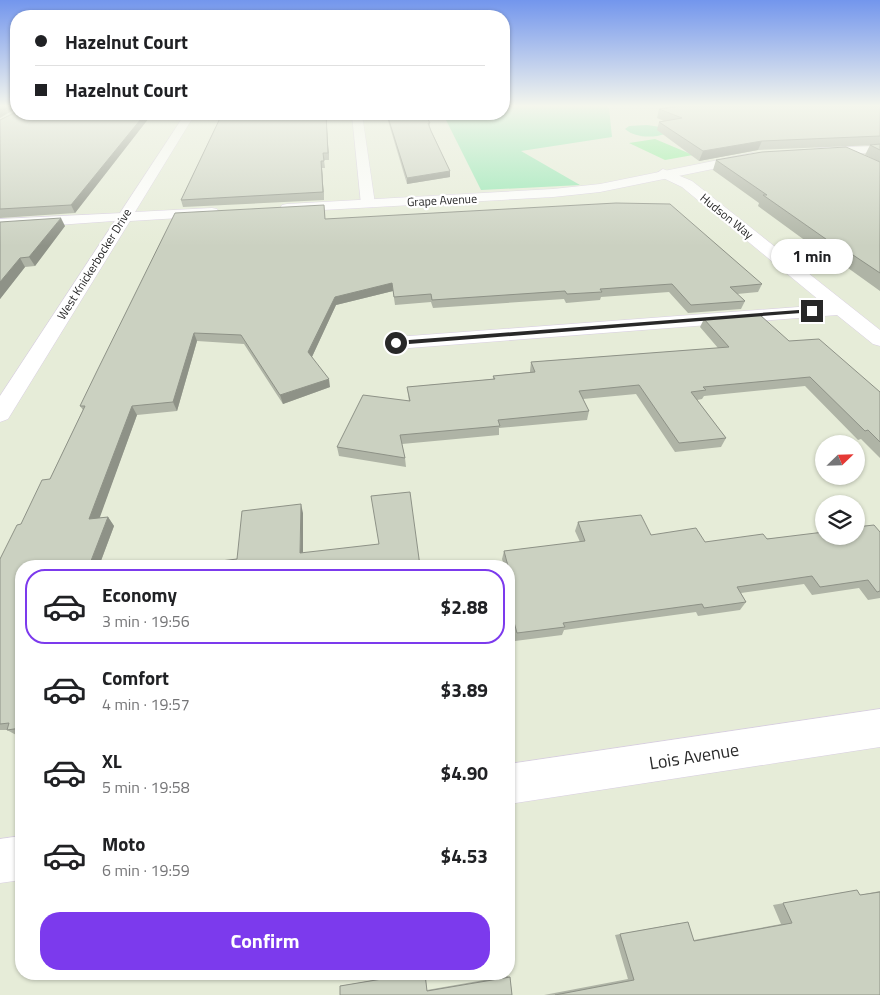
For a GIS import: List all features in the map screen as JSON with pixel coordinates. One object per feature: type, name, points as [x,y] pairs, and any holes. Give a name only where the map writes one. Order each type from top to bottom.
[{"type":"street","name":"West Knickerbocker Drive","points":[[0,414],[165,152]]},
{"type":"street","points":[[361,152],[368,204]]},
{"type":"street","points":[[846,152],[864,161]]},
{"type":"street","name":"Grape Avenue","points":[[270,209],[553,193],[600,188],[663,173],[768,155]]},
{"type":"street","name":"Hudson Way","points":[[663,173],[687,184],[880,340]]},
{"type":"street","points":[[0,224],[221,212]]},
{"type":"street","points":[[396,343],[842,308]]},
{"type":"street","name":"Lois Avenue","points":[[515,783],[880,728]]},
{"type":"street","points":[[0,861],[15,859]]},
{"type":"green space","points":[[462,152],[523,152],[580,185],[481,190]]},
{"type":"green space","points":[[649,152],[687,152],[693,155],[665,160]]},
{"type":"building","points":[[0,152],[114,152],[71,205],[0,209]]},
{"type":"building","points":[[204,152],[328,152],[323,153],[324,161],[321,161],[323,192],[181,200]]},
{"type":"building","points":[[399,152],[441,152],[450,171],[407,178]]},
{"type":"building","points":[[760,152],[858,152],[880,162],[880,273],[847,251],[843,251],[716,160]]},
{"type":"building","points":[[616,203],[670,204],[762,284],[730,287],[745,301],[691,305],[672,284],[600,289],[602,292],[567,294],[565,291],[432,300],[431,294],[394,297],[392,283],[335,297],[308,352],[329,379],[280,395],[241,335],[194,333],[173,402],[132,406],[89,519],[108,517],[91,560],[15,560],[15,729],[7,730],[9,723],[0,724],[0,559],[17,525],[21,524],[42,480],[50,479],[85,406],[80,406],[175,213],[324,205],[325,219]]},
{"type":"building","points":[[61,218],[29,257],[20,258],[0,282],[0,222]]},
{"type":"building","points":[[760,315],[789,341],[819,339],[880,392],[880,442],[868,430],[865,431],[810,377],[703,387],[706,390],[691,392],[726,438],[679,443],[639,385],[579,391],[589,411],[498,420],[500,426],[400,435],[405,458],[337,447],[363,395],[410,401],[407,387],[495,379],[493,376],[535,372],[531,362],[729,347],[704,319]]},
{"type":"building","points":[[410,492],[419,560],[229,560],[237,559],[242,511],[301,504],[300,553],[379,544],[371,496]]},
{"type":"building","points":[[641,515],[651,535],[696,528],[705,542],[763,534],[767,539],[815,533],[815,545],[865,545],[865,526],[874,525],[880,532],[880,591],[877,592],[868,580],[820,587],[812,576],[737,587],[746,602],[704,608],[702,604],[563,623],[565,627],[517,633],[515,626],[515,560],[506,560],[504,551],[585,541],[578,522]]},
{"type":"building","points":[[857,890],[860,895],[880,892],[880,995],[555,995],[634,980],[620,934],[688,922],[694,941],[792,923],[783,903]]},
{"type":"building","points":[[376,980],[426,980],[427,991],[492,980],[510,980],[512,995],[340,995],[340,986]]},
{"type":"route","points":[[396,343],[812,311]]}]
